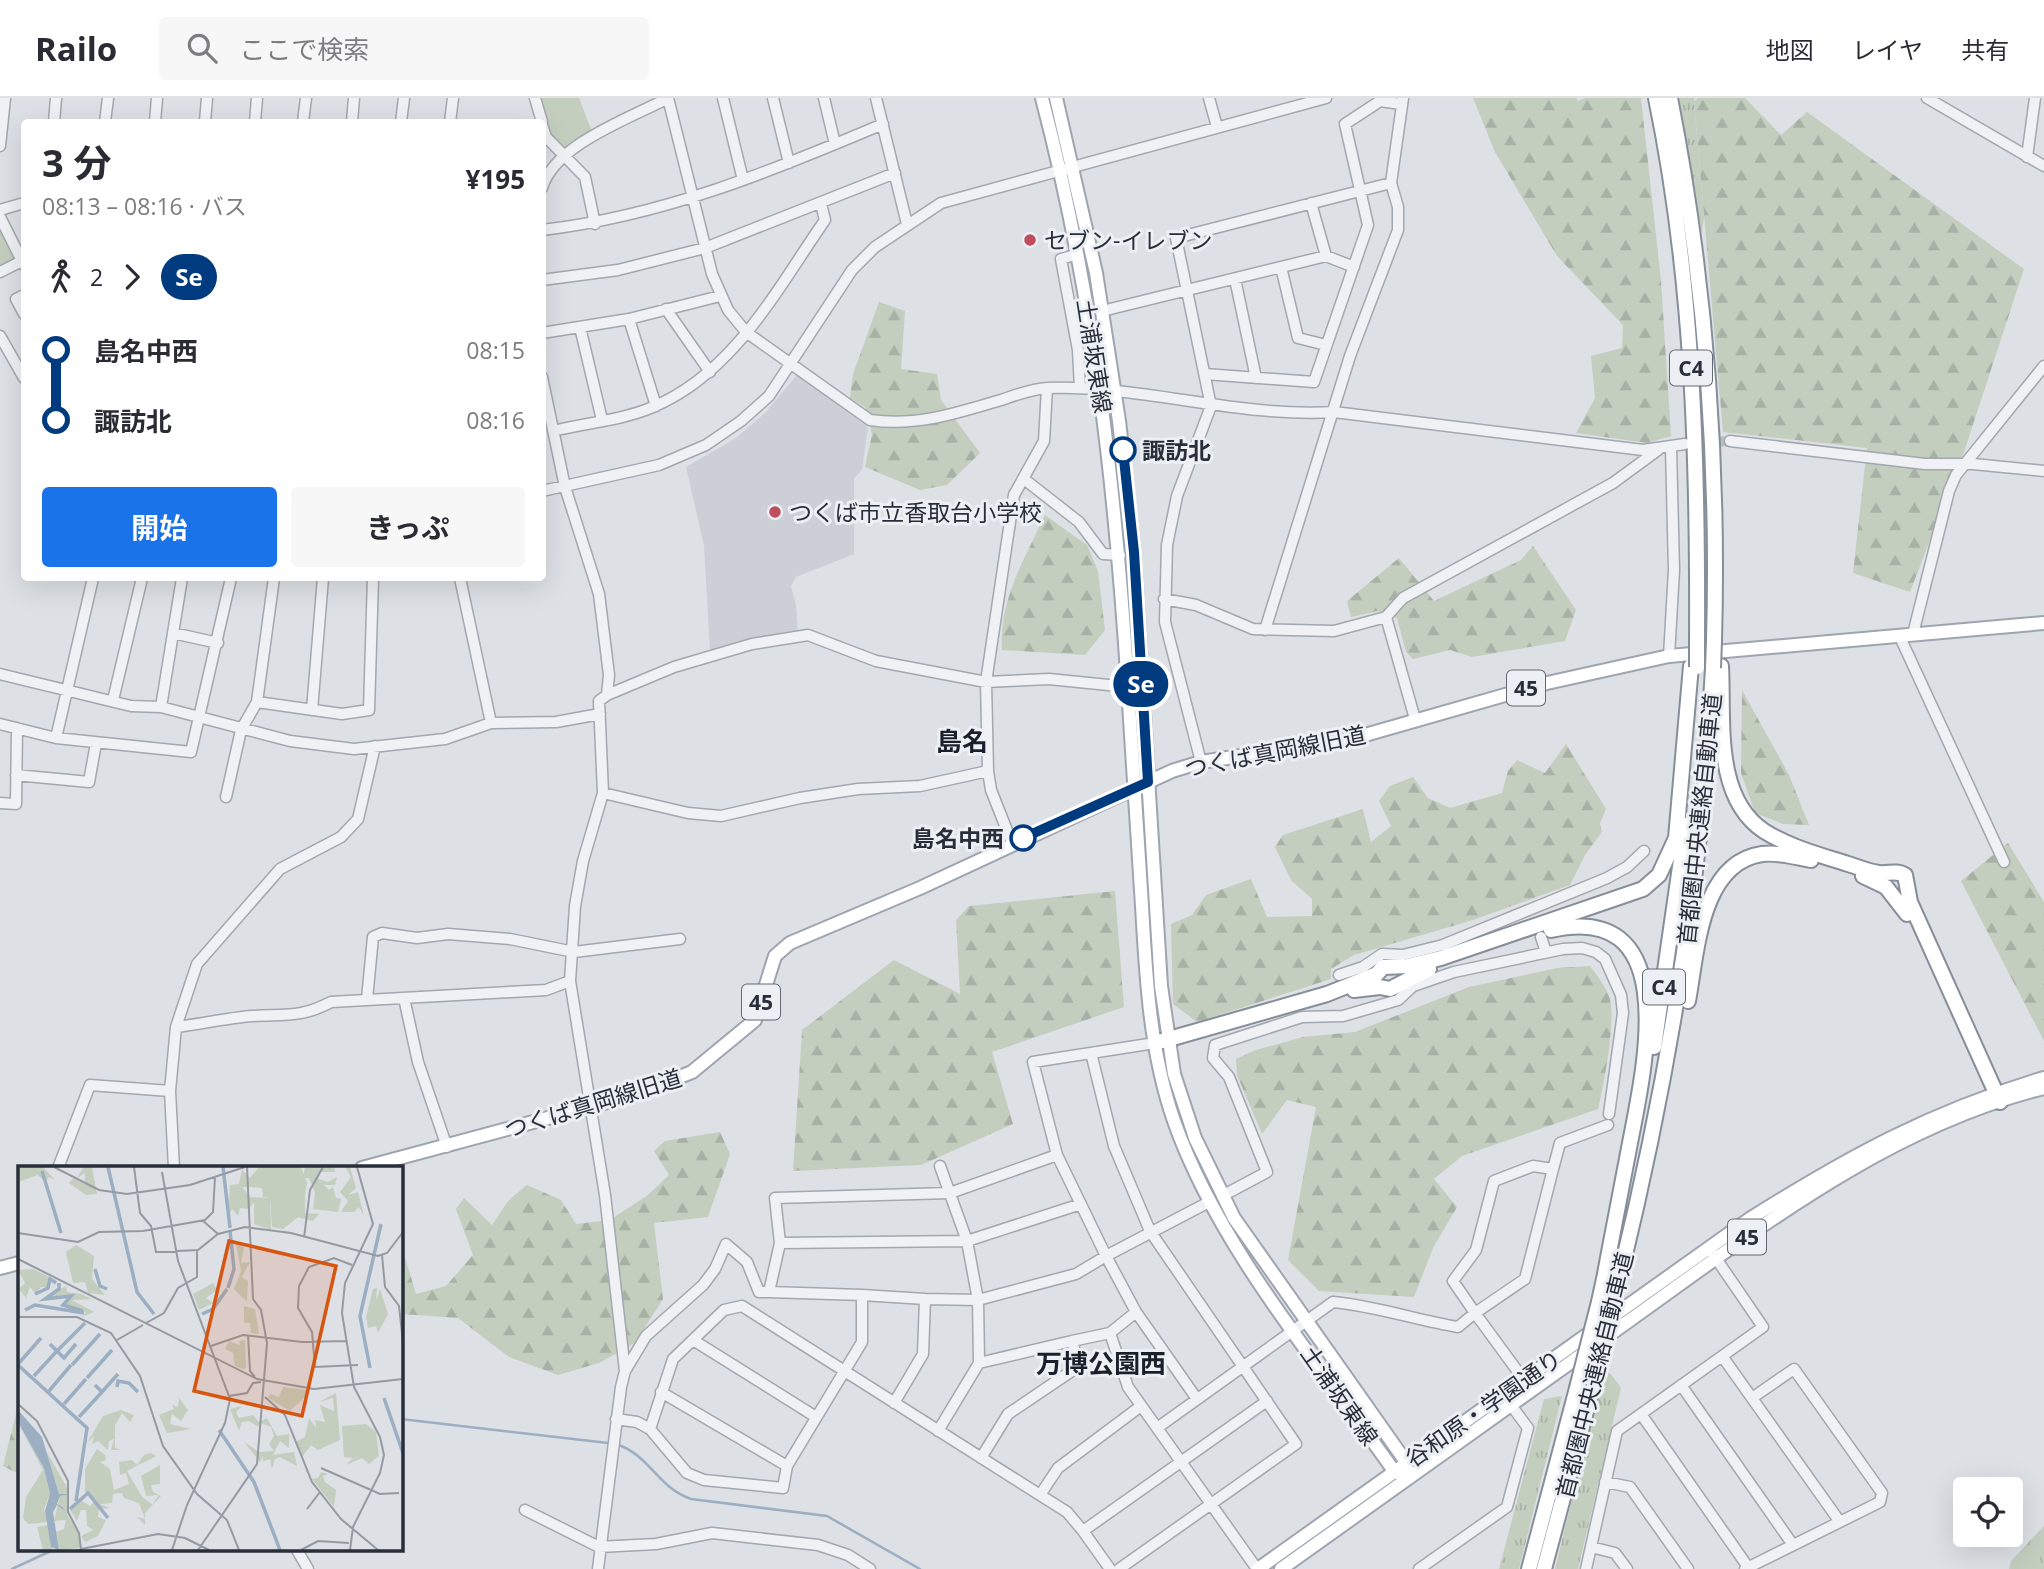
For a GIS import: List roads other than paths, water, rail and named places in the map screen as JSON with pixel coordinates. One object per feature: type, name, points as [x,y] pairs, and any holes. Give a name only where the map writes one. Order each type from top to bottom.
[{"type":"highway","name":"首都圏中央連絡自動車道","points":[[1529,1569],[1605,1274],[1653,1052],[1670,949],[1692,772],[1698,540],[1690,343],[1683,261],[1656,98]]},
{"type":"highway","name":"首都圏中央連絡自動車道","points":[[1544,1569],[1597,1370],[1662,1093],[1692,912],[1717,667],[1709,386],[1693,245],[1670,98]]},
{"type":"highway","points":[[1161,1041],[1328,994],[1377,974],[1383,967],[1408,966],[1440,958],[1643,889],[1659,875],[1676,838],[1694,667]]},
{"type":"highway","points":[[1717,667],[1728,776],[1743,810],[1761,829],[1800,848],[1875,873],[1898,872],[1905,875],[1910,902],[1999,1097]]},
{"type":"highway","points":[[1662,1093],[1683,1028],[1709,905],[1726,873],[1749,858],[1760,854],[1790,856],[1880,883],[1900,901],[1922,945],[1938,967]]},
{"type":"highway","points":[[1328,994],[1338,995],[1371,987],[1390,989],[1442,962],[1562,927],[1588,925],[1600,928],[1622,943],[1641,971],[1646,987],[1647,1038],[1605,1274]]},
{"type":"main road","name":"土浦坂東線","points":[[1042,98],[1067,167],[1102,311],[1147,991],[1187,1116],[1222,1196],[1247,1239],[1406,1462],[1408,1478]]},
{"type":"main road","name":"土浦坂東線","points":[[1056,98],[1078,254],[1108,389],[1134,552],[1161,986],[1161,1041],[1174,1120],[1209,1202],[1255,1275],[1394,1471],[1408,1478]]},
{"type":"main road","name":"つくば真岡線旧道","points":[[370,1166],[447,1147],[674,1081],[692,1072],[733,1041],[754,1020],[775,956],[790,943],[920,888],[1134,788],[1201,762],[1351,739],[1548,683],[1668,656],[2044,623]]},
{"type":"main road","name":"谷和原・学園通り","points":[[1999,1097],[2044,1078]]},
{"type":"main road","name":"谷和原・学園通り","points":[[1280,1569],[1511,1405],[1712,1254],[1751,1218],[1870,1146],[1958,1106],[2044,1088]]},
{"type":"main road","name":"谷和原・学園通り","points":[[1258,1569],[1524,1380],[1712,1254]]},
{"type":"main road","points":[[0,1268],[18,1263]]},
{"type":"street","points":[[0,146],[5,98]]},
{"type":"street","points":[[54,119],[56,98]]},
{"type":"street","points":[[106,119],[108,98]]},
{"type":"street","points":[[155,119],[157,98]]},
{"type":"street","points":[[205,119],[207,98]]},
{"type":"street","points":[[255,119],[257,98]]},
{"type":"street","points":[[303,119],[306,98]]},
{"type":"street","points":[[352,119],[354,98]]},
{"type":"street","points":[[401,119],[404,98]]},
{"type":"street","points":[[450,119],[453,98]]},
{"type":"street","points":[[534,98],[540,119]]},
{"type":"street","points":[[546,176],[563,156],[668,98],[705,248],[720,296],[746,332],[858,414],[889,423],[936,419],[1047,388],[1080,388],[1108,389],[1289,415],[1334,412],[1658,450],[1685,444]]},
{"type":"street","points":[[723,98],[743,180]]},
{"type":"street","points":[[773,98],[789,163]]},
{"type":"street","points":[[824,98],[835,144]]},
{"type":"street","points":[[876,98],[907,224]]},
{"type":"street","points":[[1209,98],[1217,128]]},
{"type":"street","points":[[546,490],[660,465],[706,445],[769,396],[852,270],[875,247],[907,224],[952,199],[1326,98]]},
{"type":"street","points":[[1927,98],[2044,166]]},
{"type":"street","points":[[2027,157],[2035,98]]},
{"type":"street","points":[[1205,374],[1314,382],[1368,225],[1345,124],[1380,101],[1402,101],[1391,183],[1398,207],[1398,230],[1350,356],[1265,630]]},
{"type":"street","points":[[546,230],[596,224],[693,199],[883,124]]},
{"type":"street","points":[[546,137],[585,177],[596,224]]},
{"type":"street","points":[[546,279],[618,270],[705,248],[895,173]]},
{"type":"street","points":[[1201,762],[1165,622],[1167,545],[1177,496],[1211,405],[1176,238],[1391,183]]},
{"type":"street","points":[[1311,203],[1326,256]]},
{"type":"street","points":[[0,211],[21,204]]},
{"type":"street","points":[[554,431],[656,406],[684,391],[710,372],[746,332],[825,220],[821,204]]},
{"type":"street","points":[[0,217],[21,256]]},
{"type":"street","points":[[1078,254],[1061,259],[1077,350],[1080,388]]},
{"type":"street","points":[[1102,311],[1326,256],[1354,267]]},
{"type":"street","points":[[0,272],[21,263]]},
{"type":"street","points":[[1281,267],[1298,338],[1326,345]]},
{"type":"street","points":[[1235,279],[1256,378]]},
{"type":"street","points":[[546,332],[629,319],[720,296]]},
{"type":"street","points":[[666,309],[710,372]]},
{"type":"street","points":[[629,319],[656,406]]},
{"type":"street","points":[[580,327],[602,419]]},
{"type":"street","points":[[0,336],[21,373]]},
{"type":"street","points":[[1913,634],[1949,491],[1966,465],[2044,366]]},
{"type":"street","points":[[1012,843],[991,790],[988,771],[986,682],[1014,495],[1044,441],[1047,388]]},
{"type":"street","points":[[546,403],[565,487],[600,594],[609,675],[607,695]]},
{"type":"street","points":[[1730,441],[1912,463],[2044,471]]},
{"type":"street","points":[[1668,656],[1674,570],[1671,448]]},
{"type":"street","points":[[1164,599],[1196,605],[1254,629],[1265,630],[1334,631],[1385,617],[1403,598],[1613,483],[1658,450]]},
{"type":"street","points":[[1024,479],[1079,522],[1103,554],[1120,555]]},
{"type":"street","points":[[56,738],[92,581]]},
{"type":"street","points":[[113,700],[141,581]]},
{"type":"street","points":[[161,707],[182,581]]},
{"type":"street","points":[[0,724],[56,738],[191,752],[230,581]]},
{"type":"street","points":[[226,797],[241,730],[257,702],[274,581]]},
{"type":"street","points":[[312,710],[323,581]]},
{"type":"street","points":[[257,702],[342,714],[369,710],[373,581]]},
{"type":"street","points":[[461,581],[491,723]]},
{"type":"street","points":[[1385,617],[1415,719]]},
{"type":"street","points":[[173,633],[218,643]]},
{"type":"street","points":[[598,1569],[616,1419],[625,1371],[605,1195],[570,981],[575,906],[583,861],[603,793],[599,701],[607,695],[674,667],[752,644],[808,635],[876,660],[986,682],[1049,679],[1128,687]]},
{"type":"street","points":[[1899,635],[2004,862]]},
{"type":"street","points":[[0,674],[131,706],[161,707],[241,730],[326,746],[375,747],[445,739],[491,723],[556,722],[600,714]]},
{"type":"street","points":[[0,803],[16,804],[17,728]]},
{"type":"street","points":[[16,775],[89,782],[96,743]]},
{"type":"street","points":[[174,1166],[170,1091],[176,1027],[197,964],[280,869],[352,827],[358,819],[375,747]]},
{"type":"street","points":[[603,793],[688,813],[721,816],[800,798],[858,789],[920,786],[988,771]]},
{"type":"street","points":[[1339,975],[1363,967],[1382,954],[1403,955],[1443,946],[1531,907],[1607,878],[1627,867],[1644,851]]},
{"type":"street","points":[[1531,907],[1535,919]]},
{"type":"street","points":[[367,999],[373,937],[382,933],[416,937],[448,934],[510,939],[574,952],[680,939]]},
{"type":"street","points":[[1541,937],[1546,952]]},
{"type":"street","points":[[1157,1428],[1333,1302],[1373,1306],[1413,1319],[1458,1327],[1525,1279],[1560,1143],[1608,1120],[1623,1013],[1617,980],[1605,959],[1596,952],[1572,948],[1454,972],[1413,986],[1398,1000],[1343,1016],[1333,1014],[1313,1019],[1302,1017],[1214,1045],[1213,1058],[1229,1077],[1267,1172],[1222,1196]]},
{"type":"street","points":[[176,1027],[251,1016],[295,1016],[309,1013],[331,1002],[546,990],[570,981]]},
{"type":"street","points":[[404,998],[418,1062],[447,1147]]},
{"type":"street","points":[[1161,1041],[1033,1062],[1057,1155],[1106,1256],[1136,1312],[1197,1399]]},
{"type":"street","points":[[1091,1053],[1114,1146],[1150,1231],[1296,1444],[1119,1569]]},
{"type":"street","points":[[59,1166],[90,1085],[170,1091]]},
{"type":"street","points":[[769,1292],[780,1243],[775,1198],[950,1194],[1057,1155]]},
{"type":"street","points":[[1524,1380],[1453,1281],[1476,1250],[1494,1181],[1533,1166],[1553,1169]]},
{"type":"street","points":[[938,1431],[979,1363],[978,1300],[967,1241],[940,1167]]},
{"type":"street","points":[[625,1371],[646,1336],[703,1285],[715,1269],[726,1244],[747,1262],[759,1292],[978,1300],[1076,1274],[1150,1231],[1209,1202]]},
{"type":"street","points":[[780,1243],[967,1241],[1081,1204]]},
{"type":"street","points":[[1586,1569],[1617,1430],[1763,1327],[1712,1254]]},
{"type":"street","points":[[616,1419],[636,1422],[650,1429],[687,1474],[704,1480],[783,1489],[787,1466],[862,1342],[862,1295]]},
{"type":"street","points":[[894,1403],[923,1354],[925,1299]]},
{"type":"street","points":[[650,1429],[673,1359],[724,1310],[742,1306],[1067,1512],[1110,1569]]},
{"type":"street","points":[[979,1363],[1110,1333],[1136,1312]]},
{"type":"street","points":[[1110,1333],[1128,1387],[1258,1569]]},
{"type":"street","points":[[693,1340],[816,1417]]},
{"type":"street","points":[[981,1458],[1008,1414],[1079,1366],[1072,1341]]},
{"type":"street","points":[[1723,1356],[1840,1522]]},
{"type":"street","points":[[1641,1414],[1747,1568],[1880,1502],[1882,1493],[1794,1369],[1752,1398]]},
{"type":"street","points":[[1681,1385],[1793,1545]]},
{"type":"street","points":[[661,1392],[787,1466]]},
{"type":"street","points":[[1083,1531],[1267,1401]]},
{"type":"street","points":[[1419,1569],[1433,1565],[1507,1507],[1528,1428],[1511,1405]]},
{"type":"street","points":[[1040,1495],[1058,1468],[1141,1406]]},
{"type":"street","points":[[1605,1482],[1630,1487],[1688,1569]]},
{"type":"street","points":[[525,1510],[599,1547],[656,1544],[712,1533],[818,1545],[848,1555],[870,1569]]},
{"type":"street","points":[[1591,1547],[1615,1553],[1627,1569]]},
{"type":"street","points":[[298,1552],[308,1569]]},
{"type":"waterway","points":[[402,1419],[608,1443]]},
{"type":"waterway","points":[[619,1445],[639,1457],[679,1494],[691,1499],[827,1516],[920,1569]]},
{"type":"waterway","points":[[12,1569],[49,1552]]},
{"type":"tunnel","points":[[1689,444],[1730,441]]},
{"type":"place","name":"セブン-イレブン","points":[[1030,240]]},
{"type":"place","name":"諏訪北","points":[[1123,450]]},
{"type":"place","name":"つくば市立香取台小学校","points":[[775,512]]},
{"type":"place","name":"島名中西","points":[[1023,838]]},
{"type":"district","name":"島名","points":[[962,741]]},
{"type":"district","name":"万博公園西","points":[[1101,1363]]}]
